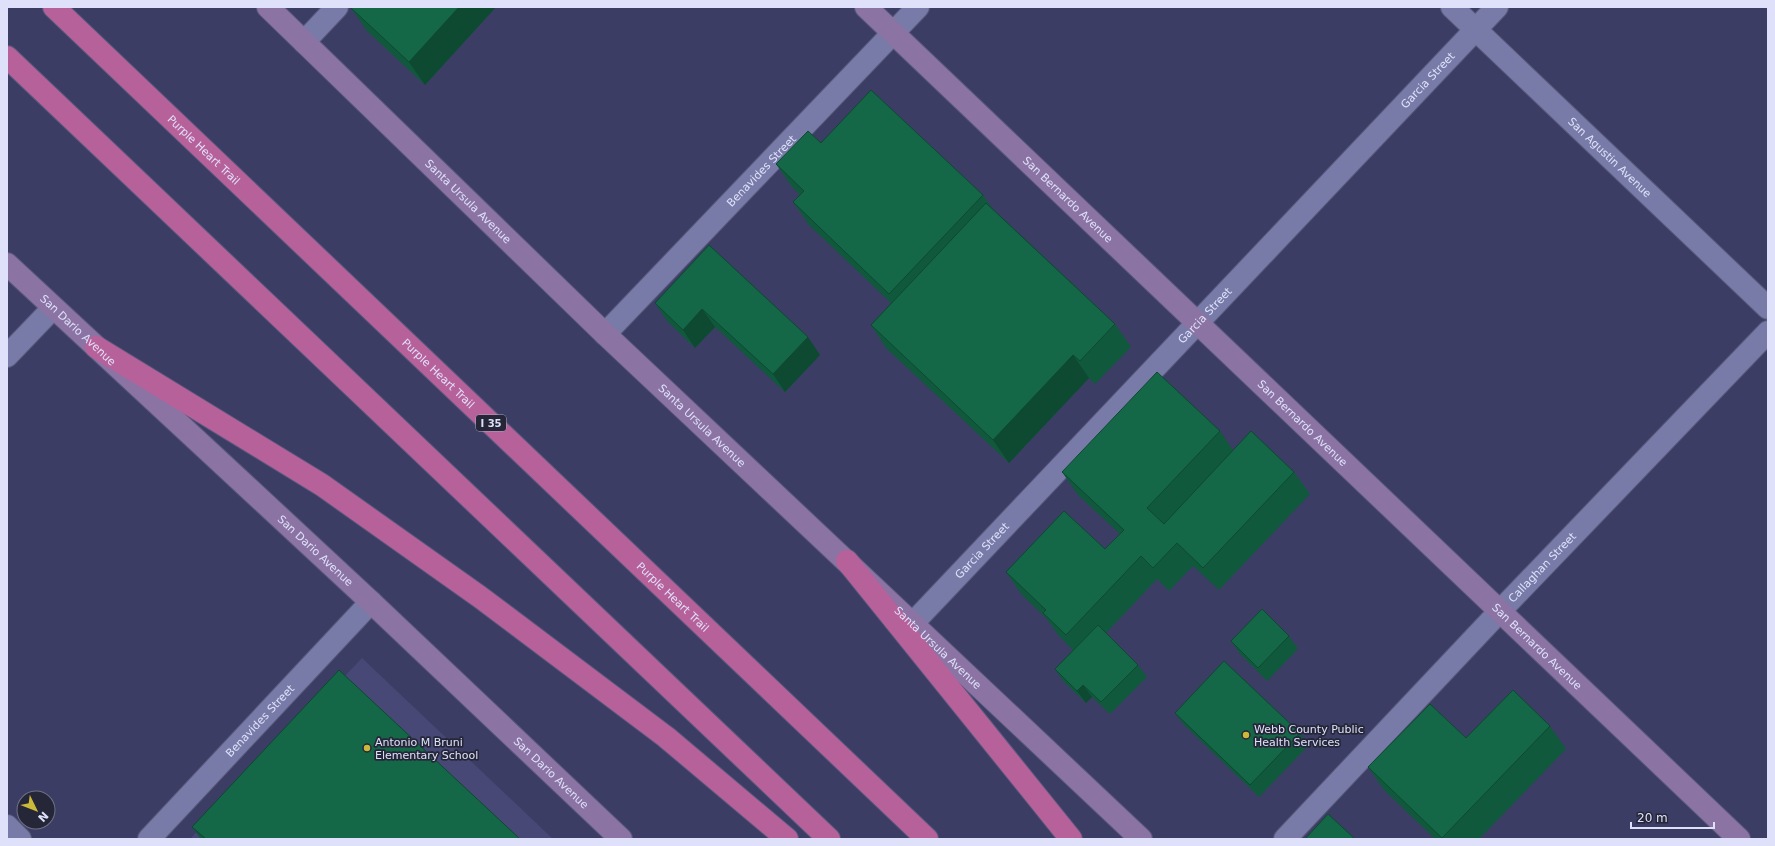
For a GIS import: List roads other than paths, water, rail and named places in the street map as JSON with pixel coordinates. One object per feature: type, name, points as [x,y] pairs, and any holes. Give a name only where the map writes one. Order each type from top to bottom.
[{"type":"highway","name":"Purple Heart Trail","points":[[54,7],[927,839]]},
{"type":"highway","points":[[7,57],[829,839]]},
{"type":"highway","points":[[96,347],[322,485],[480,597],[666,738],[787,839]]},
{"type":"highway","points":[[848,561],[1071,839]]},
{"type":"main road","name":"Santa Ursula Avenue","points":[[268,7],[605,334],[848,561],[1141,839]]},
{"type":"main road","name":"San Bernardo Avenue","points":[[866,7],[1739,839]]},
{"type":"main road","name":"San Dario Avenue","points":[[7,264],[371,602],[621,839]]},
{"type":"street","points":[[304,42],[337,7]]},
{"type":"street","name":"Benavides Street","points":[[605,334],[918,7]]},
{"type":"street","name":"San Agustin Avenue","points":[[1452,7],[1768,308]]},
{"type":"street","name":"Garcia Street","points":[[913,623],[1497,7]]},
{"type":"street","points":[[7,356],[53,308]]},
{"type":"street","name":"Callaghan Street","points":[[1285,839],[1500,611],[1768,332]]},
{"type":"street","name":"Benavides Street","points":[[148,839],[371,602]]},
{"type":"street","points":[[7,826],[20,839]]},
{"type":"place","name":"Webb County Public Health Services","points":[[1246,735]]},
{"type":"place","name":"Antonio M Bruni Elementary School","points":[[367,748]]}]
